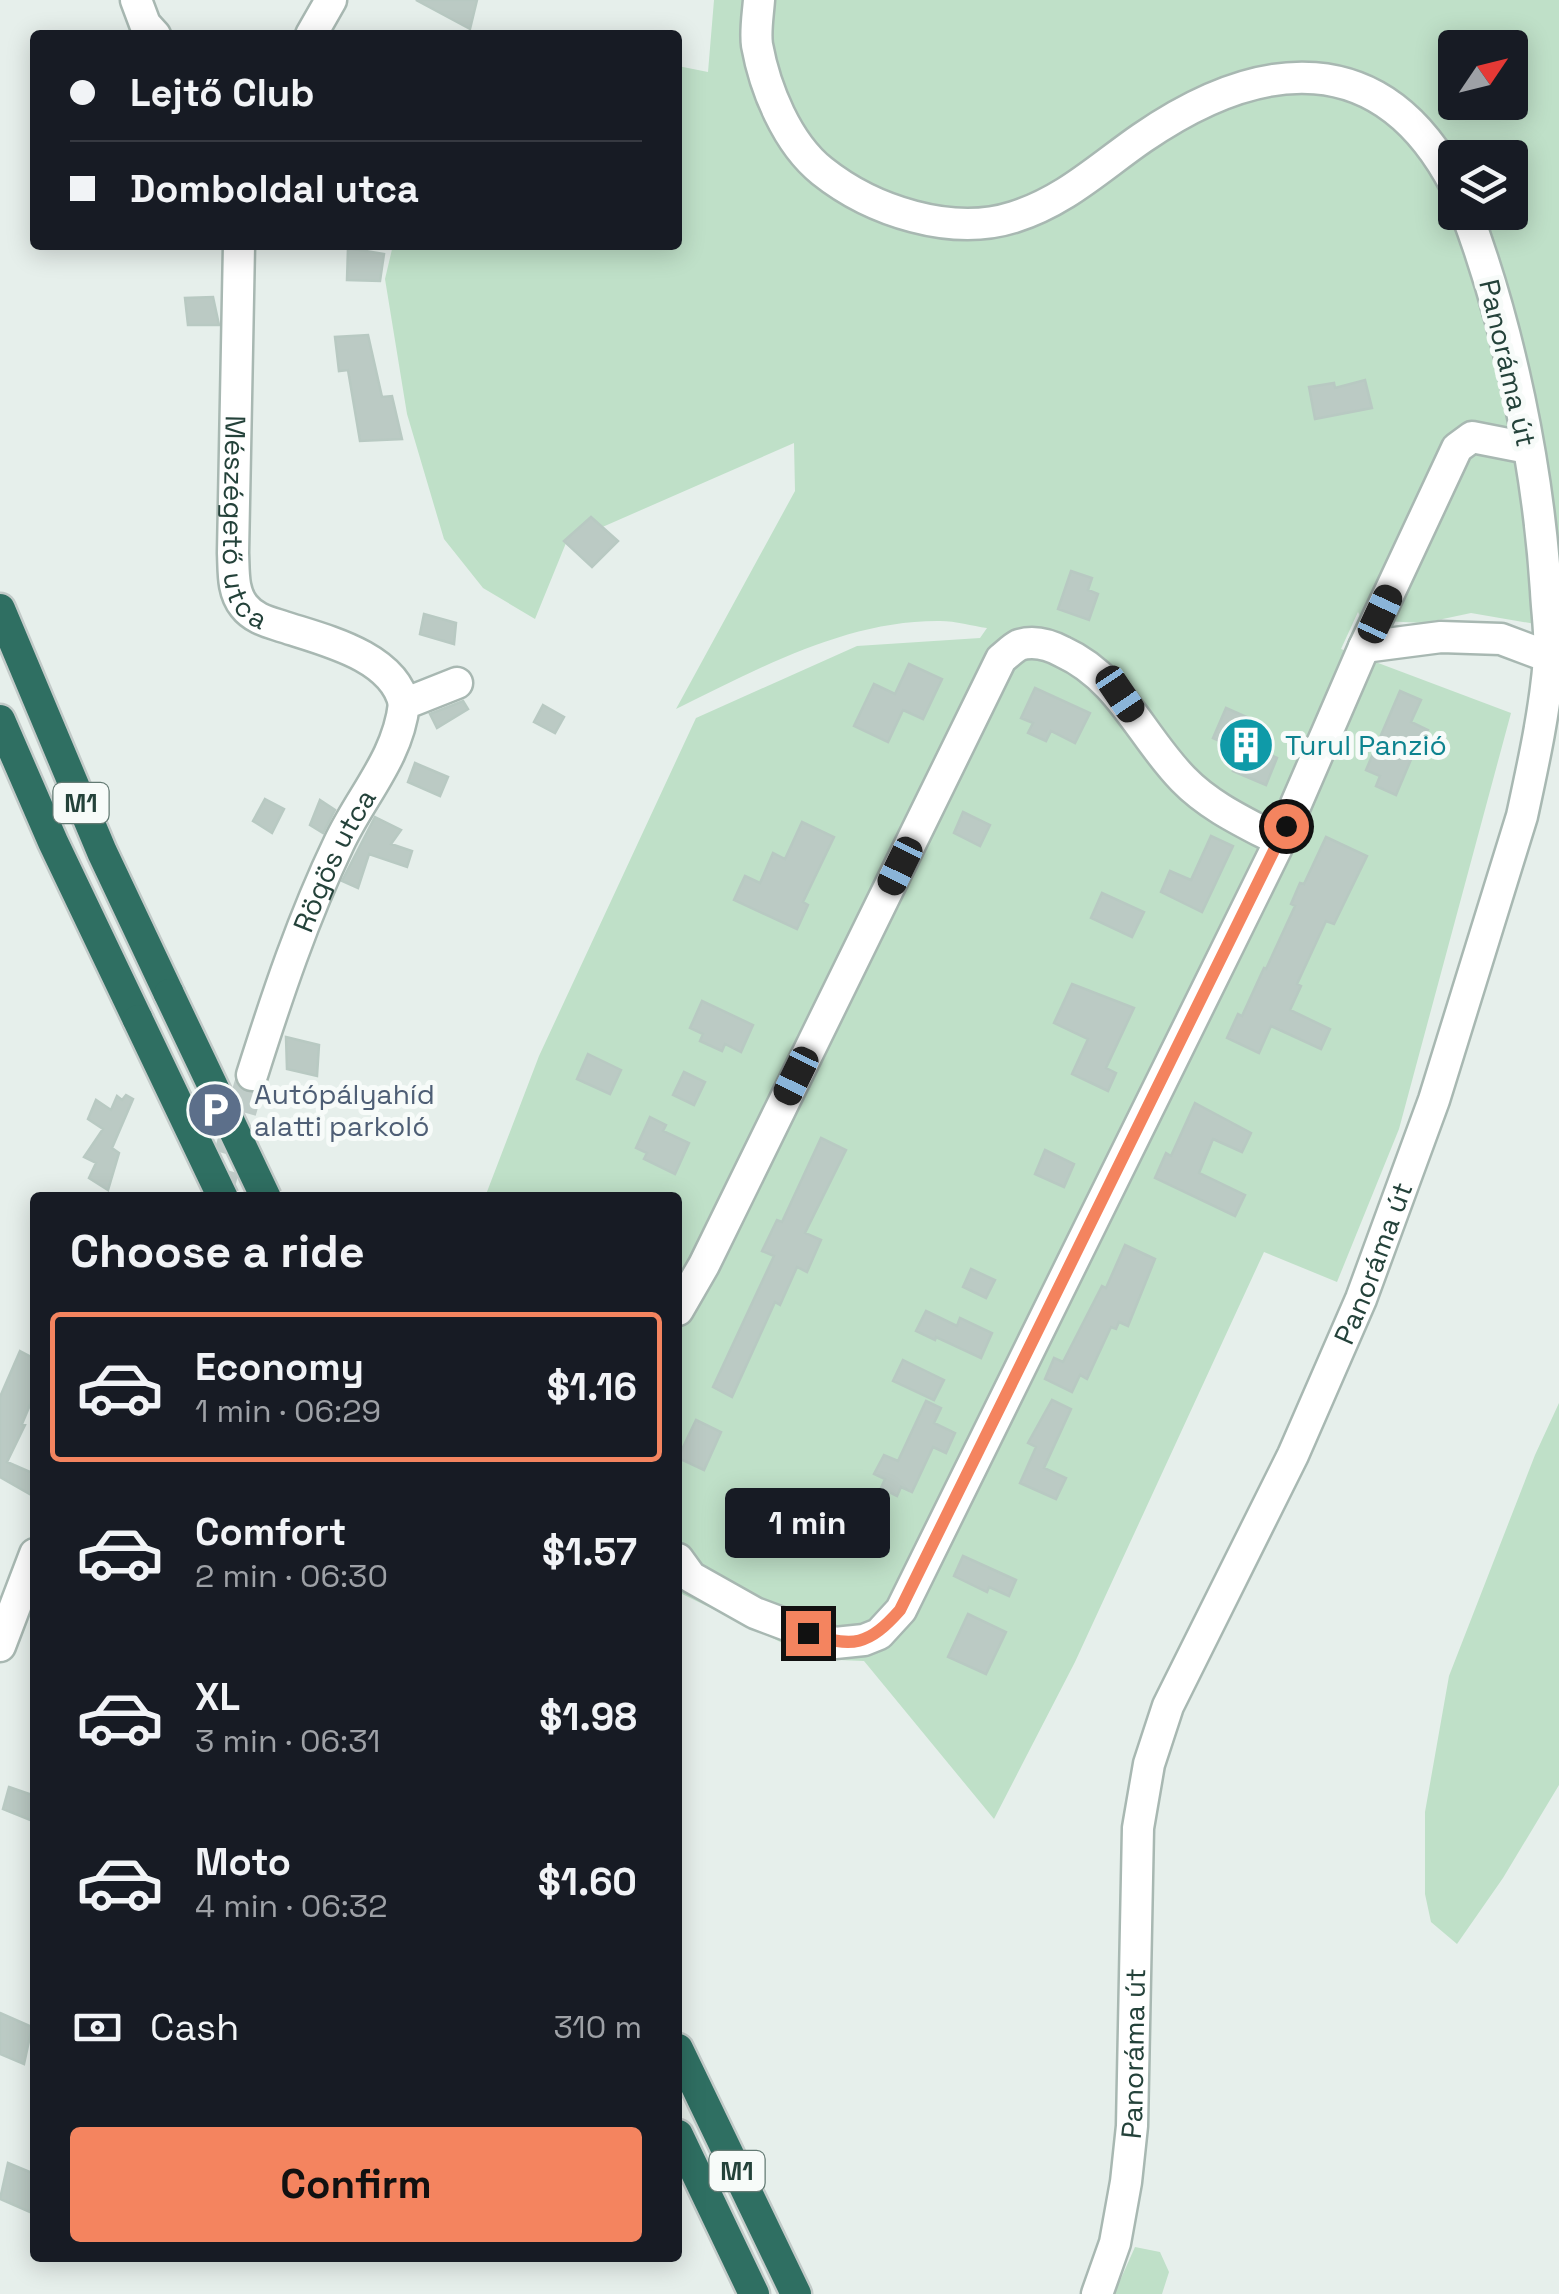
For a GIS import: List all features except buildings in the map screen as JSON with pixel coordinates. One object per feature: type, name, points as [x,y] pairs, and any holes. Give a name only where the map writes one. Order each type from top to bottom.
[{"type":"highway","name":"M1","points":[[0,609],[94,834],[263,1192]]},
{"type":"highway","name":"M1","points":[[0,720],[53,842],[220,1192]]},
{"type":"highway","name":"M1","points":[[682,2056],[796,2294]]},
{"type":"highway","name":"M1","points":[[682,2144],[754,2294]]},
{"type":"street","points":[[136,0],[150,30]]},
{"type":"street","points":[[314,30],[331,0]]},
{"type":"street","points":[[760,0],[756,42],[770,93],[802,150],[843,188],[926,219],[972,224],[1010,218],[1042,207],[1072,191],[1143,137],[1186,111],[1273,79],[1310,76],[1343,82],[1382,98],[1415,124],[1438,154]]},
{"type":"street","name":"Panoráma út","points":[[1097,2294],[1115,2243],[1132,2126],[1138,1828],[1149,1764],[1168,1706],[1328,1380],[1398,1204],[1522,816],[1535,755],[1550,657],[1542,527],[1528,448],[1473,230]]},
{"type":"street","name":"Mészégető utca","points":[[239,250],[233,553],[234,583],[241,603],[254,617],[339,645],[376,666],[402,692],[404,704]]},
{"type":"street","points":[[682,1565],[691,1577],[771,1619],[834,1642],[864,1640],[879,1634],[900,1610],[1280,841],[1364,647],[1457,448],[1472,437],[1528,448]]},
{"type":"street","points":[[1364,647],[1441,636],[1501,639],[1550,657]]},
{"type":"street","points":[[682,1303],[1001,659],[1018,646],[1045,643],[1088,663],[1120,694],[1184,780],[1211,804],[1280,841]]},
{"type":"street","points":[[404,704],[457,683]]},
{"type":"street","name":"Rögös utca","points":[[252,1075],[286,965],[340,840],[377,782],[398,734],[404,704]]},
{"type":"street","points":[[0,1646],[30,1566]]},
{"type":"green space","points":[[714,0],[1559,0],[1559,628],[1471,613],[1424,623],[1362,620],[1358,612],[1341,649],[1511,713],[1399,1129],[1337,1282],[1264,1252],[1075,1662],[994,1819],[864,1661],[815,1659],[682,1594],[682,1192],[487,1192],[539,1056],[696,718],[857,646],[980,638],[987,628],[940,621],[871,629],[804,650],[676,709],[795,491],[794,443],[566,543],[535,619],[483,588],[444,539],[407,414],[385,279],[392,250],[682,250],[682,67],[708,72]]},
{"type":"green space","points":[[1559,1403],[1559,1785],[1503,1878],[1457,1944],[1431,1922],[1425,1894],[1425,1812],[1449,1676]]},
{"type":"green space","points":[[1135,2247],[1160,2252],[1169,2272],[1162,2294],[1114,2294]]},
{"type":"tunnel","points":[[218,1192],[252,1075]]},
{"type":"place","name":"Turul Panzió","points":[[1246,745]]},
{"type":"place","name":"Autópályahíd alatti parkoló","points":[[215,1110]]},
{"type":"route","points":[[808,1633],[834,1642],[864,1640],[879,1634],[900,1610],[1286,826]]}]
